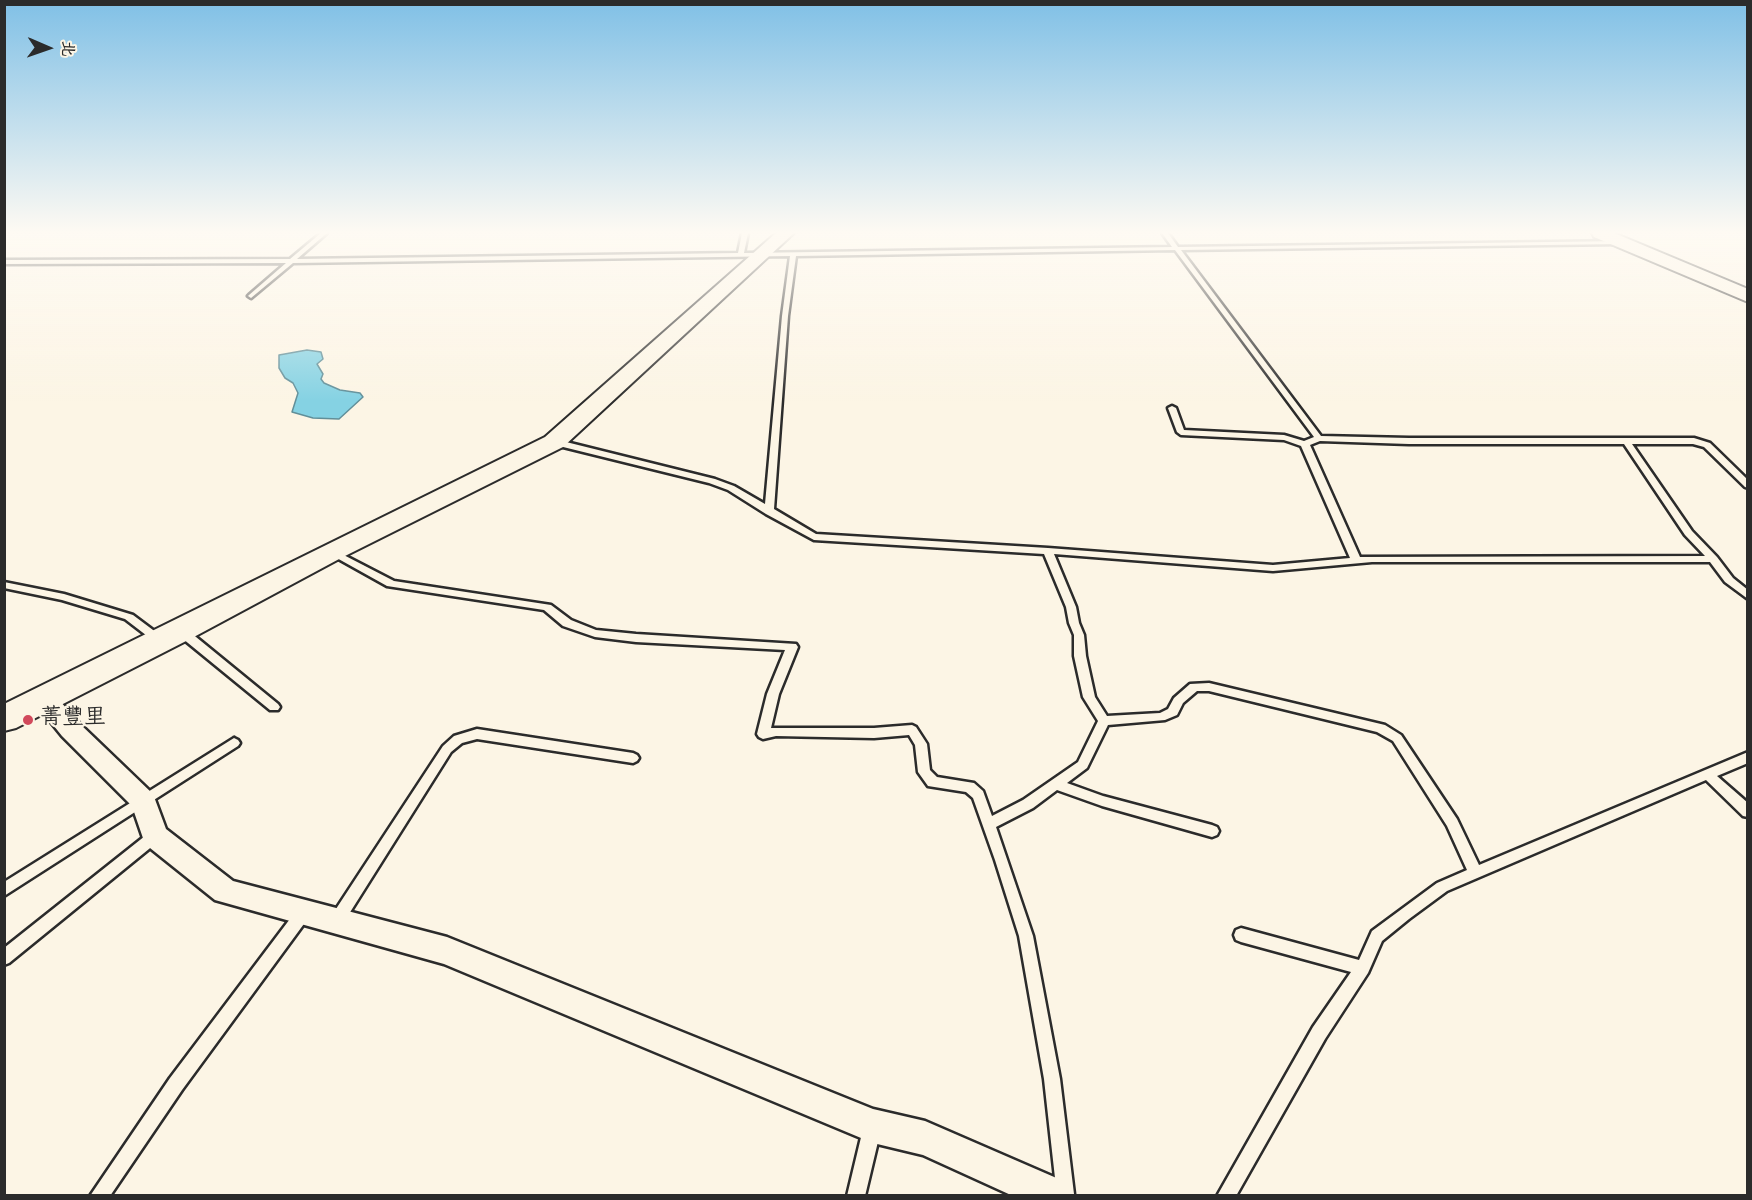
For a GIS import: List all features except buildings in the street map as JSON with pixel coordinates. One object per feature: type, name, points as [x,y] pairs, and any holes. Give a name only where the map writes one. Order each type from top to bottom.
[{"type":"street","points":[[4,719],[171,636],[331,552],[542,448],[723,289]]},
{"type":"street","points":[[1730,289],[1748,296]]},
{"type":"street","points":[[45,699],[71,730],[144,801],[155,836],[225,891],[447,951],[873,1126],[925,1138],[1055,1196]]},
{"type":"lane","points":[[251,296],[259,289]]},
{"type":"lane","points":[[769,512],[788,289]]},
{"type":"lane","points":[[1208,289],[1319,438]]},
{"type":"lane","points":[[1172,408],[1181,432],[1284,438],[1305,444],[1319,438],[1694,441],[1707,445],[1748,485]]},
{"type":"lane","points":[[1627,442],[1688,533],[1729,580],[1748,596]]},
{"type":"lane","points":[[1305,444],[1356,560]]},
{"type":"lane","points":[[542,448],[712,481],[731,488],[814,537],[1273,568],[1356,560],[1713,559]]},
{"type":"lane","points":[[1048,551],[1071,607],[1079,634],[1080,656],[1089,696],[1104,721]]},
{"type":"lane","points":[[331,552],[391,584],[547,607],[567,623],[595,633],[636,638],[792,647],[773,694],[763,734],[776,731],[874,733],[912,730],[921,744],[924,772],[933,782],[969,787],[978,795],[1026,936],[1052,1079],[1065,1196]]},
{"type":"lane","points":[[4,585],[64,597],[129,617],[171,636],[274,707]]},
{"type":"lane","points":[[1104,721],[1161,717],[1173,712],[1178,700],[1194,687],[1209,687],[1381,728],[1397,738],[1452,823],[1476,873]]},
{"type":"lane","points":[[989,824],[1028,804],[1083,765],[1104,721]]},
{"type":"lane","points":[[337,920],[447,749],[458,738],[477,734],[633,758]]},
{"type":"lane","points":[[4,890],[234,743]]},
{"type":"lane","points":[[1226,1196],[1318,1033],[1363,968],[1377,936],[1442,887],[1748,757]]},
{"type":"lane","points":[[1707,775],[1748,812]]},
{"type":"lane","points":[[1055,784],[1102,801],[1212,831]]},
{"type":"lane","points":[[4,958],[155,836]]},
{"type":"lane","points":[[99,1196],[176,1084],[304,912]]},
{"type":"lane","points":[[1241,935],[1363,968]]},
{"type":"lane","points":[[856,1196],[873,1126]]},
{"type":"water","points":[[307,350],[321,352],[323,359],[317,364],[323,374],[321,379],[324,383],[340,390],[360,393],[363,397],[339,419],[313,418],[292,412],[298,393],[293,383],[285,378],[279,368],[279,355]]},
{"type":"place","name":"菁豐里","points":[[28,720]]}]
